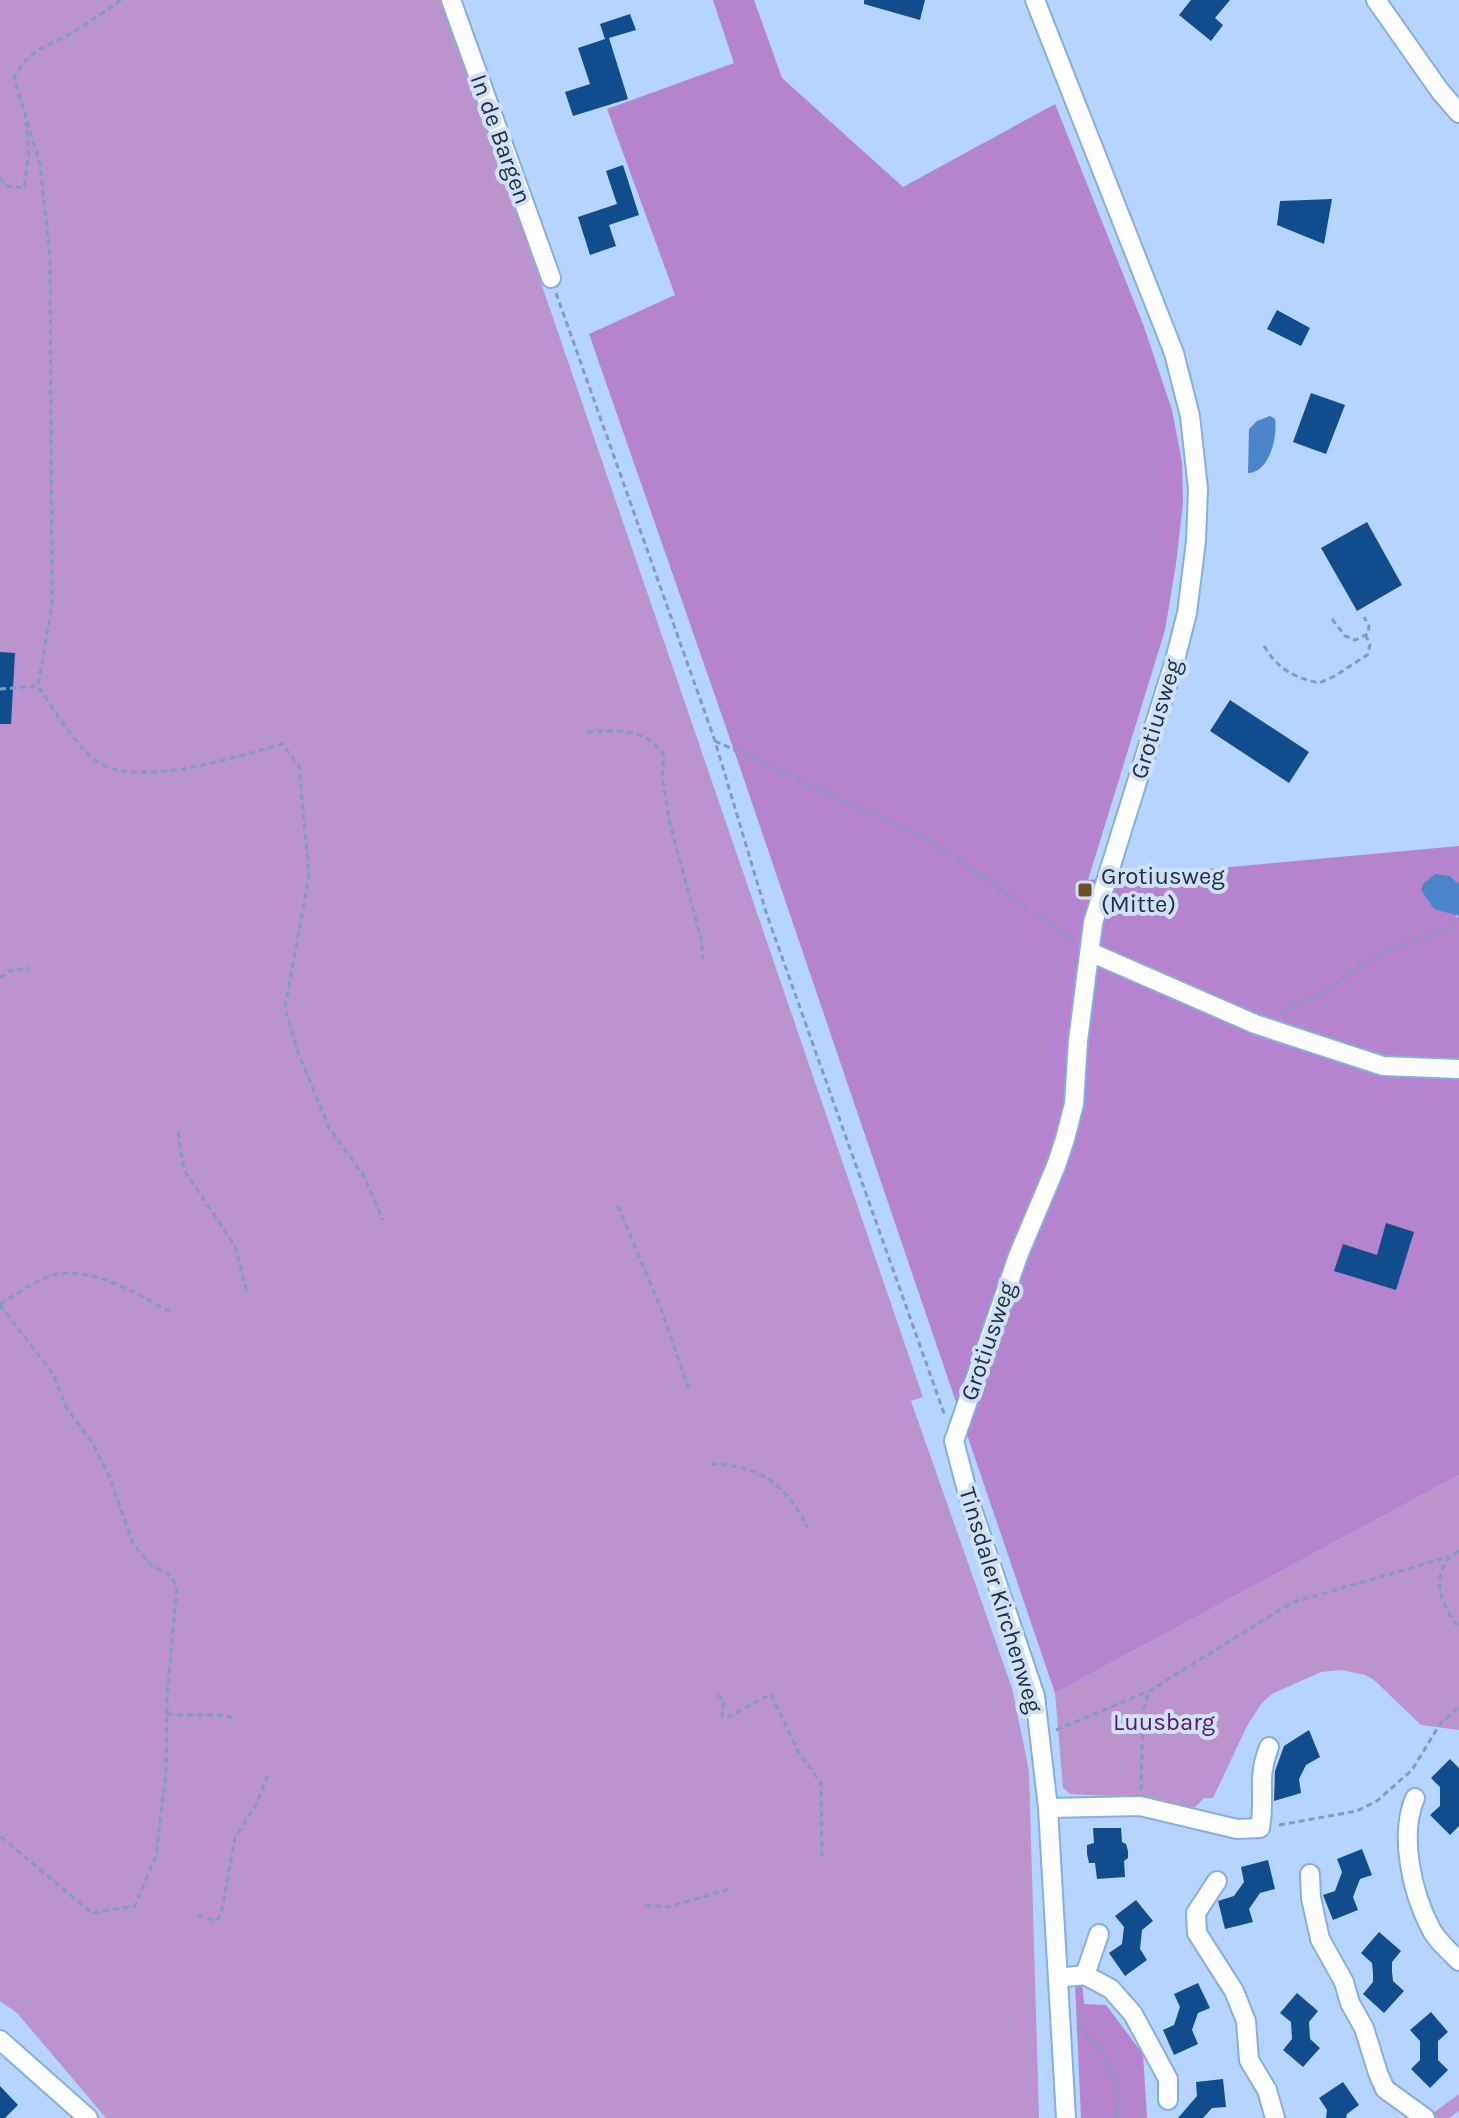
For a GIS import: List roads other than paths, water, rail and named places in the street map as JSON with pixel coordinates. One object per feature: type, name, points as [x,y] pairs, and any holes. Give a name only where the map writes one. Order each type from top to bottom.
[{"type":"street","name":"In de Bargen","points":[[451,0],[551,278]]},
{"type":"street","name":"Grotiusweg","points":[[954,1441],[1018,1256],[1065,1139],[1074,1104],[1078,1041],[1093,923],[1175,660],[1187,613],[1196,541],[1196,455],[1184,387],[1170,341],[1035,0]]},
{"type":"street","points":[[1376,0],[1459,113]]},
{"type":"street","points":[[1090,952],[1255,1024],[1383,1066],[1459,1069]]},
{"type":"street","name":"Tinsdaler Kirchenweg","points":[[954,1441],[971,1506],[1035,1696],[1048,1808],[1066,2118]]},
{"type":"street","points":[[1048,1808],[1140,1806],[1237,1829],[1260,1828],[1263,1810],[1261,1767],[1269,1747]]},
{"type":"street","points":[[1415,1798],[1409,1811],[1412,1871],[1430,1929],[1459,1961]]},
{"type":"street","points":[[1310,1874],[1311,1898],[1320,1939],[1344,1982],[1350,2003],[1364,2028],[1385,2089],[1425,2118]]},
{"type":"street","points":[[1217,1881],[1196,1913],[1197,1933],[1234,1991],[1246,2021],[1249,2060],[1267,2090],[1275,2118]]},
{"type":"street","points":[[1085,1975],[1099,1934]]},
{"type":"street","points":[[1058,1978],[1085,1975],[1111,1989],[1133,2014],[1168,2079],[1168,2100]]},
{"type":"street","points":[[0,2041],[88,2118]]},
{"type":"water","points":[[1270,416],[1275,419],[1276,426],[1267,461],[1262,467],[1248,473],[1249,429],[1257,421]]},
{"type":"water","points":[[1435,874],[1450,876],[1459,884],[1459,916],[1434,909],[1421,890]]},
{"type":"place","name":"Grotiusweg (Mitte)","points":[[1085,890]]},
{"type":"park label","name":"Luusbarg","points":[[1164,1722]]}]
